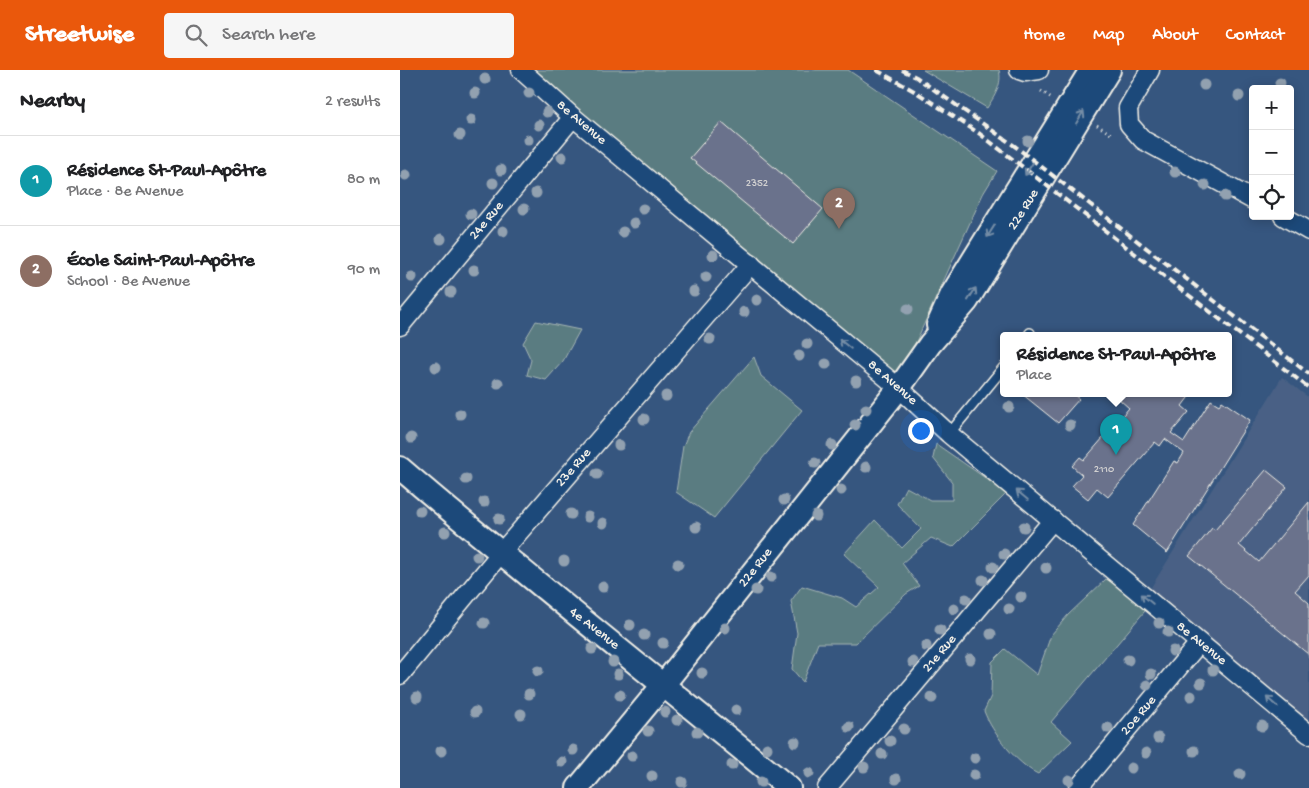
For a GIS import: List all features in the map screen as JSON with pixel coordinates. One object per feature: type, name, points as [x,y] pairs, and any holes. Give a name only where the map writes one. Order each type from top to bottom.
[{"type":"street","name":"8e Avenue","points":[[521,70],[573,117],[899,388],[949,434],[1309,734]]},
{"type":"street","points":[[1019,70],[1025,72],[1039,70]]},
{"type":"street","name":"22e Rue","points":[[930,344],[952,294],[1091,70]]},
{"type":"street","name":"22e Rue","points":[[578,788],[664,684],[899,388],[930,344],[967,301],[1109,70]]},
{"type":"street","points":[[1150,70],[1128,108],[1129,124],[1144,140],[1249,198]]},
{"type":"street","name":"24e Rue","points":[[400,326],[573,117]]},
{"type":"street","points":[[1290,220],[1309,231]]},
{"type":"street","name":"23e Rue","points":[[400,675],[500,554],[751,264]]},
{"type":"street","name":"4e Avenue","points":[[400,468],[500,554],[664,684],[789,788]]},
{"type":"street","name":"21e Rue","points":[[827,788],[1052,520]]},
{"type":"street","name":"20e Rue","points":[[1078,788],[1199,643]]},
{"type":"lane","points":[[949,434],[1000,372]]},
{"type":"shaded area","points":[[1282,377],[1309,398],[1309,734],[1145,597]]},
{"type":"green space","points":[[530,70],[848,70],[997,171],[983,194],[900,377],[899,388]]},
{"type":"green space","points":[[923,70],[999,70],[1000,80],[987,108]]},
{"type":"green space","points":[[536,321],[580,330],[563,361],[546,380],[527,375],[531,360],[523,343]]},
{"type":"green space","points":[[754,357],[761,376],[802,410],[714,518],[676,492],[683,446],[689,432]]},
{"type":"green space","points":[[936,444],[1007,493],[953,547],[931,538],[902,563],[919,586],[906,594],[856,643],[818,643],[803,682],[792,669],[797,633],[791,601],[802,586],[842,598],[856,607],[879,587],[844,554],[875,520],[902,548],[921,529],[897,504],[906,487],[930,500],[952,500],[952,482],[933,458]]},
{"type":"green space","points":[[1106,579],[1150,605],[1051,722],[1072,741],[1038,774],[1022,763],[1006,747],[993,729],[984,711],[991,696],[992,662],[1005,649],[1037,675],[1051,635],[1068,615]]},
{"type":"building","points":[[721,122],[823,209],[793,244],[690,158]]},
{"type":"building","points":[[1026,397],[1077,397],[1079,399],[1058,423]]},
{"type":"building","points":[[1123,397],[1189,397],[1182,406],[1189,412],[1171,433],[1184,442],[1211,400],[1219,405],[1222,401],[1250,420],[1167,553],[1133,525],[1174,461],[1178,463],[1184,453],[1165,439],[1160,446],[1155,442],[1108,497],[1097,488],[1088,499],[1072,486],[1082,475],[1072,466],[1080,457],[1084,460],[1129,408],[1120,400]]},
{"type":"building","points":[[1266,470],[1287,487],[1239,545],[1259,562],[1309,502],[1309,575],[1295,591],[1309,603],[1309,658],[1308,654],[1189,556],[1212,528],[1215,530]]},
{"type":"railway","points":[[876,70],[916,92],[980,134],[1309,388]]},
{"type":"railway","points":[[902,70],[916,77],[1016,147],[1309,374]]},
{"type":"place","name":"École Saint-Paul-Apôtre","points":[[839,229]]},
{"type":"place","name":"Résidence St-Paul-Apôtre","points":[[1116,455]]}]
